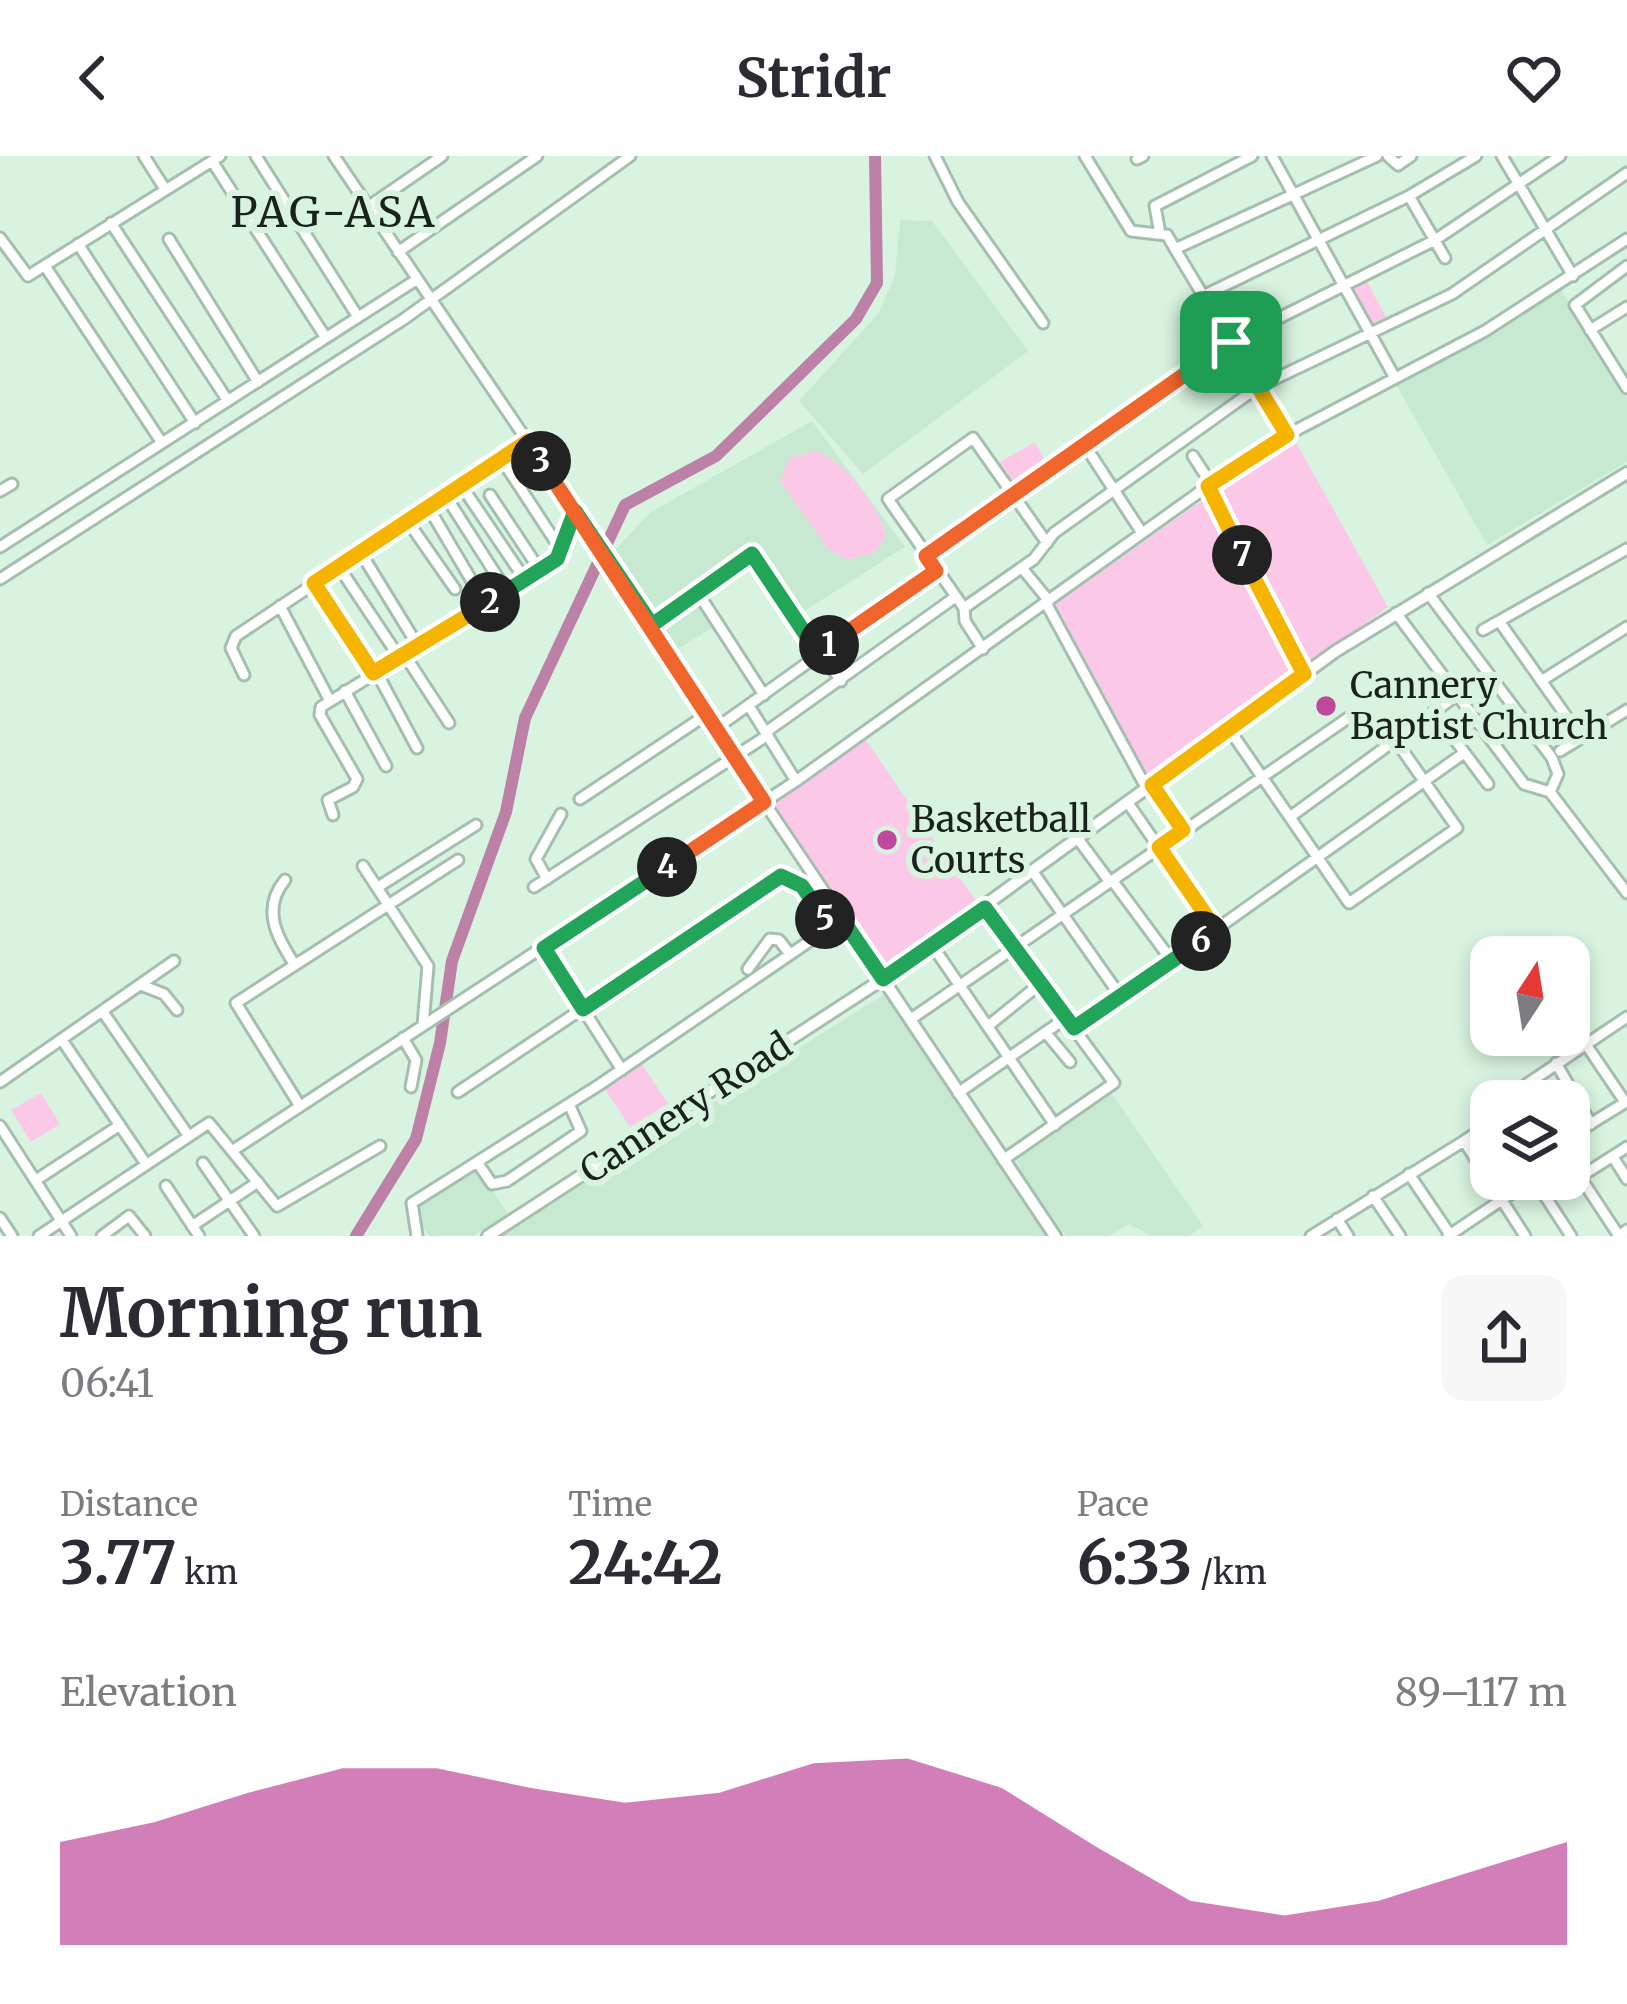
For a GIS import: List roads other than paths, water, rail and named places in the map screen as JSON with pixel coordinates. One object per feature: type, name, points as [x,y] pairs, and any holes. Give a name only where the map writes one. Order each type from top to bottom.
[{"type":"main road","name":"Cannery Road","points":[[488,1236],[883,979],[1304,674],[1627,473]]},
{"type":"main road","points":[[883,979],[1055,1236]]},
{"type":"street","points":[[144,156],[165,189]]},
{"type":"street","points":[[256,156],[358,317]]},
{"type":"street","points":[[351,156],[337,160],[600,547],[883,979]]},
{"type":"street","points":[[368,207],[442,156]]},
{"type":"street","points":[[398,252],[537,156]]},
{"type":"street","points":[[0,579],[429,301],[630,156]]},
{"type":"street","points":[[935,156],[958,202],[1043,323]]},
{"type":"street","points":[[1085,156],[1131,231],[1169,237],[1287,435]]},
{"type":"street","points":[[1160,234],[1157,204],[1252,156]]},
{"type":"street","points":[[1272,156],[1395,378]]},
{"type":"street","points":[[1175,248],[1376,156]]},
{"type":"street","points":[[1388,156],[1396,165],[1412,156]]},
{"type":"street","points":[[1203,296],[1409,196],[1476,156]]},
{"type":"street","points":[[1502,156],[1573,276]]},
{"type":"street","points":[[926,556],[1231,342],[1436,241],[1561,156]]},
{"type":"street","points":[[1,242],[25,275],[216,158],[326,338]]},
{"type":"street","points":[[964,608],[1022,568],[1114,490],[1258,387],[1453,294],[1627,173]]},
{"type":"street","points":[[1409,196],[1445,258]]},
{"type":"street","points":[[111,223],[228,401]]},
{"type":"street","points":[[169,239],[258,382]]},
{"type":"street","points":[[235,1149],[796,781],[1210,485],[1287,435],[1573,276],[1627,239]]},
{"type":"street","points":[[78,244],[195,422]]},
{"type":"street","points":[[45,266],[162,443]]},
{"type":"street","points":[[1627,266],[1575,304],[1623,373],[1627,388]]},
{"type":"street","points":[[0,548],[416,280]]},
{"type":"street","points":[[1590,330],[1627,307]]},
{"type":"street","points":[[983,649],[965,621],[964,608],[888,499],[973,438],[1047,543]]},
{"type":"street","points":[[244,675],[232,642],[528,441]]},
{"type":"street","points":[[1086,447],[1142,533]]},
{"type":"street","points":[[1193,456],[1304,674]]},
{"type":"street","points":[[502,460],[561,550]]},
{"type":"street","points":[[0,491],[12,484]]},
{"type":"street","points":[[463,488],[526,581]]},
{"type":"street","points":[[490,495],[541,572]]},
{"type":"street","points":[[447,498],[507,592]]},
{"type":"street","points":[[430,510],[486,605]]},
{"type":"street","points":[[333,814],[328,800],[357,779],[320,715],[330,701],[541,572],[561,550],[575,511]]},
{"type":"street","points":[[409,523],[455,589]]},
{"type":"street","points":[[1483,630],[1627,549]]},
{"type":"street","points":[[361,553],[418,646]]},
{"type":"street","points":[[652,625],[752,554],[842,681]]},
{"type":"street","points":[[339,567],[449,723]]},
{"type":"street","points":[[1022,568],[1048,602],[1150,787],[1183,830]]},
{"type":"street","points":[[715,729],[936,571]]},
{"type":"street","points":[[314,583],[418,748]]},
{"type":"street","points":[[698,593],[764,695]]},
{"type":"street","points":[[1428,593],[1552,758],[1558,774],[1550,792]]},
{"type":"street","points":[[534,887],[767,734],[954,598]]},
{"type":"street","points":[[280,606],[330,701]]},
{"type":"street","points":[[1396,613],[1524,784],[1550,792],[1627,893]]},
{"type":"street","points":[[1498,621],[1581,737]]},
{"type":"street","points":[[1541,681],[1627,627]]},
{"type":"street","points":[[345,692],[386,766]]},
{"type":"street","points":[[1290,817],[1457,695]]},
{"type":"street","points":[[749,706],[796,781]]},
{"type":"street","points":[[1560,751],[1627,710]]},
{"type":"street","points":[[1434,712],[1488,784]]},
{"type":"street","points":[[580,800],[706,715]]},
{"type":"street","points":[[911,1019],[1351,716]]},
{"type":"street","points":[[1229,729],[1346,901],[1353,902],[1456,830],[1456,821],[1396,741]]},
{"type":"street","points":[[1074,1028],[1318,861],[1464,753]]},
{"type":"street","points":[[1128,803],[1216,930]]},
{"type":"street","points":[[547,879],[536,859],[561,814]]},
{"type":"street","points":[[378,887],[476,825]]},
{"type":"street","points":[[1078,839],[1172,961]]},
{"type":"street","points":[[300,1106],[235,1005],[458,860]]},
{"type":"street","points":[[363,866],[428,966],[423,1025]]},
{"type":"street","points":[[1033,872],[1121,997]]},
{"type":"street","points":[[458,1092],[781,876],[802,886],[830,927]]},
{"type":"street","points":[[285,880],[276,891],[273,921],[295,965]]},
{"type":"street","points":[[985,908],[1114,1085],[1003,1160]]},
{"type":"street","points":[[417,1236],[410,1205],[622,1070],[842,919]]},
{"type":"street","points":[[748,969],[770,939],[779,940],[790,954]]},
{"type":"street","points":[[932,945],[1055,1125]]},
{"type":"street","points":[[544,948],[622,1070]]},
{"type":"street","points":[[0,1082],[174,962]]},
{"type":"street","points":[[988,1026],[1040,984]]},
{"type":"street","points":[[141,985],[164,994],[177,1010]]},
{"type":"street","points":[[103,1012],[188,1136]]},
{"type":"street","points":[[958,1093],[1066,1018]]},
{"type":"street","points":[[1590,1040],[1623,1020],[1627,1034]]},
{"type":"street","points":[[1046,1033],[1070,1062]]},
{"type":"street","points":[[403,1037],[416,1060],[411,1087]]},
{"type":"street","points":[[62,1040],[146,1164]]},
{"type":"street","points":[[1556,1063],[1591,1124],[1626,1101],[1590,1050]]},
{"type":"street","points":[[1534,1080],[1566,1056]]},
{"type":"street","points":[[477,1162],[492,1184],[507,1181],[579,1134],[581,1126],[569,1104]]},
{"type":"street","points":[[38,1236],[212,1124],[270,1202],[282,1205],[380,1145]]},
{"type":"street","points":[[36,1180],[120,1125]]},
{"type":"street","points":[[0,1126],[71,1236]]},
{"type":"street","points":[[1311,1236],[1470,1137]]},
{"type":"street","points":[[1464,1141],[1470,1150]]},
{"type":"street","points":[[1590,1171],[1627,1148]]},
{"type":"street","points":[[1613,1157],[1627,1179]]},
{"type":"street","points":[[203,1163],[254,1236]]},
{"type":"street","points":[[1409,1174],[1450,1236],[1499,1200]]},
{"type":"street","points":[[166,1186],[196,1231],[258,1182]]},
{"type":"street","points":[[1590,1193],[1618,1236],[1627,1230]]},
{"type":"street","points":[[1373,1196],[1400,1236]]},
{"type":"street","points":[[1503,1200],[1525,1236]]},
{"type":"street","points":[[1547,1200],[1570,1236]]},
{"type":"street","points":[[102,1236],[129,1216],[146,1236]]},
{"type":"street","points":[[0,1218],[12,1236]]},
{"type":"street","points":[[1337,1219],[1348,1236]]},
{"type":"waterway","points":[[356,1236],[416,1139],[440,1043],[452,961],[506,812],[525,718],[625,505],[716,456],[856,319],[877,283],[875,156]]},
{"type":"place","name":"Cannery Baptist Church","points":[[1326,706]]},
{"type":"place","name":"Basketball Courts","points":[[887,840]]},
{"type":"district","name":"PAG-ASA","points":[[334,212]]}]
